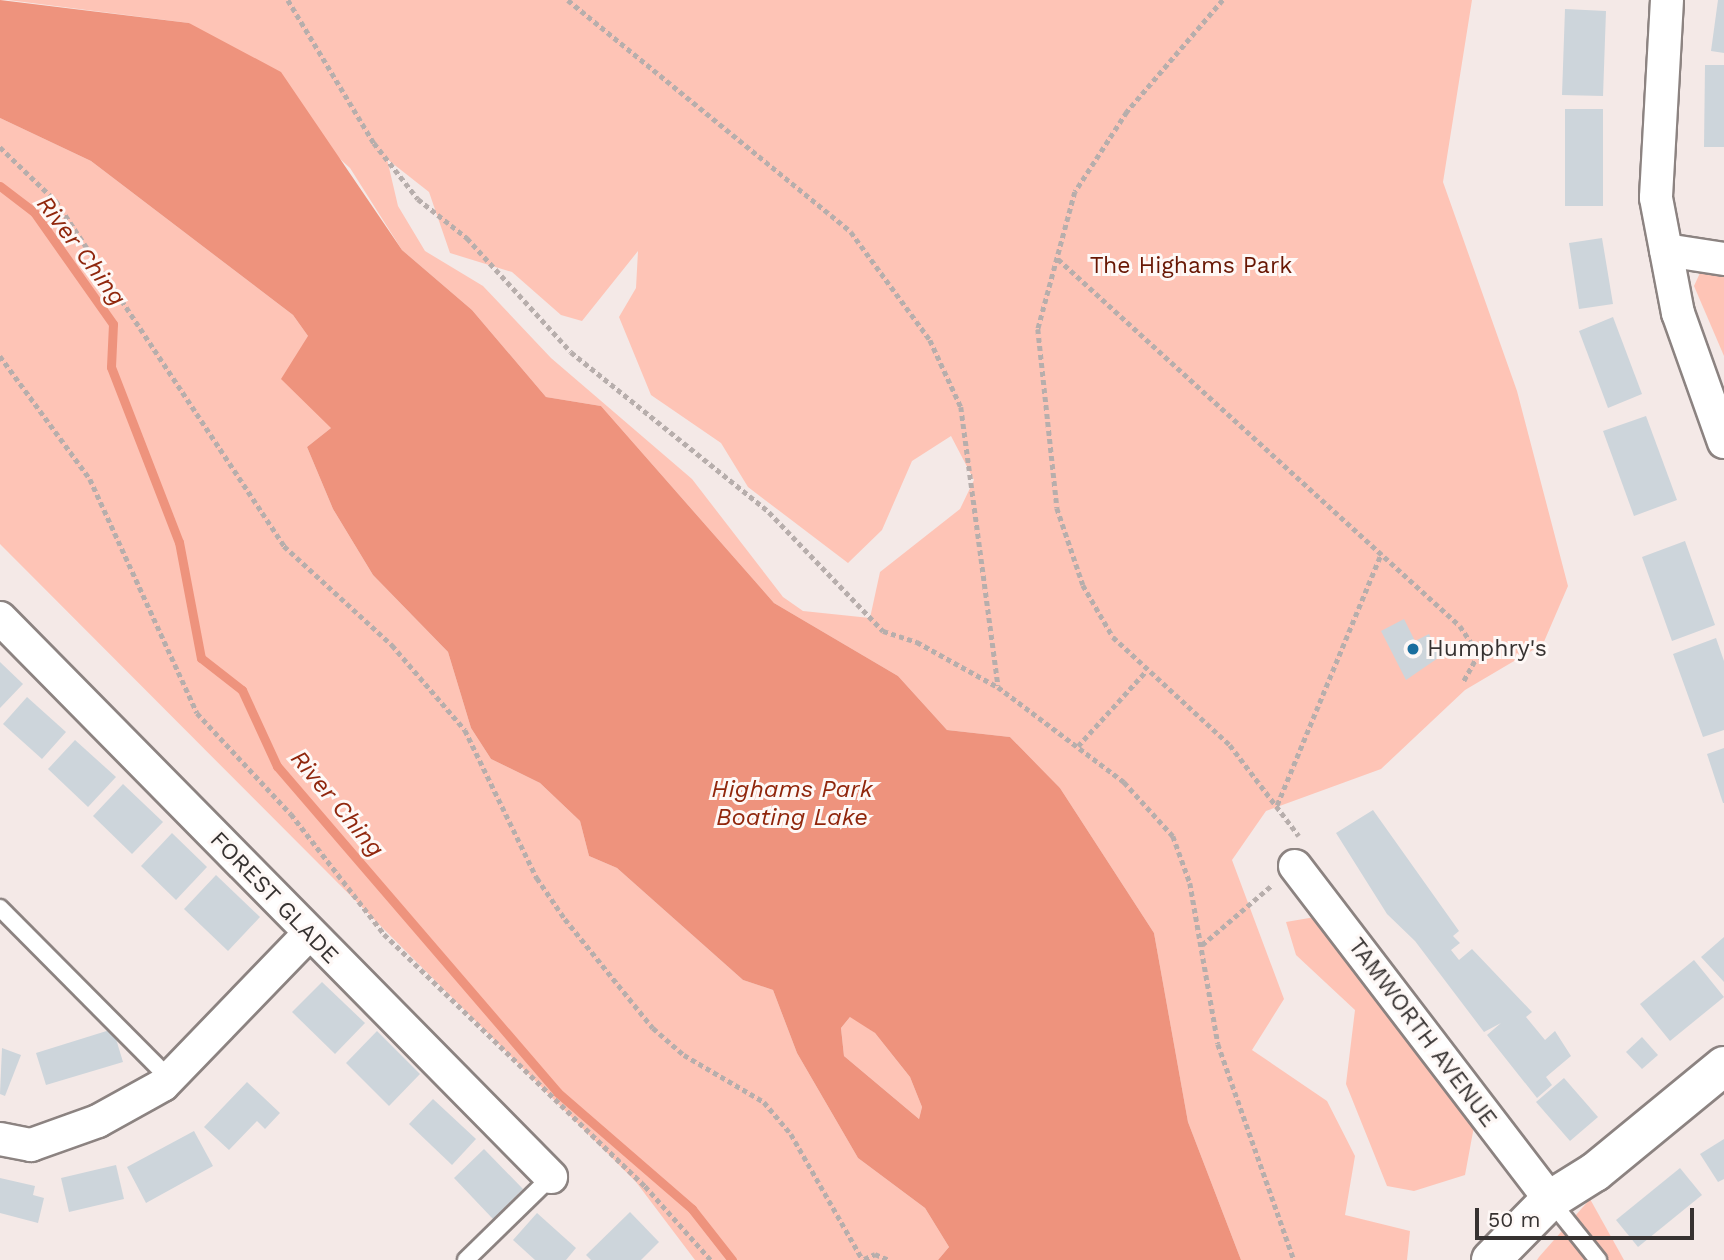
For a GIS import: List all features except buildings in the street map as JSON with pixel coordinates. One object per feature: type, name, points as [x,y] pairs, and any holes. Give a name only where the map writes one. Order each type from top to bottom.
[{"type":"street","points":[[1667,0],[1656,198],[1678,313],[1724,442]]},
{"type":"street","points":[[1666,250],[1724,259]]},
{"type":"street","name":"FOREST GLADE","points":[[0,618],[551,1177]]},
{"type":"street","name":"TAMWORTH AVENUE","points":[[1295,866],[1550,1200]]},
{"type":"street","points":[[0,1139],[31,1145],[86,1125],[169,1079],[309,934]]},
{"type":"street","points":[[1491,1260],[1550,1200],[1595,1172],[1724,1066]]},
{"type":"lane","points":[[0,908],[169,1079]]},
{"type":"lane","points":[[466,1260],[551,1177]]},
{"type":"lane","points":[[1550,1200],[1598,1260]]},
{"type":"path","points":[[288,0],[374,143],[418,199],[467,238],[571,352],[769,512],[883,631],[917,642],[998,687],[1124,782],[1173,836],[1191,883],[1218,1044],[1294,1260]]},
{"type":"path","points":[[568,0],[851,232],[930,340],[961,407],[998,687]]},
{"type":"path","points":[[1201,946],[1310,850],[1230,745],[1113,638],[1083,585],[1057,508],[1038,329],[1075,192],[1127,112],[1223,0]]},
{"type":"path","points":[[0,147],[56,201],[284,546],[392,645],[465,730],[537,878],[565,919],[653,1028],[684,1055],[764,1102],[791,1134],[863,1259],[875,1254],[889,1260]]},
{"type":"path","points":[[1057,259],[1381,554],[1471,640],[1479,654],[1463,683]]},
{"type":"path","points":[[0,356],[90,479],[197,713],[291,814],[384,934],[645,1186],[711,1260]]},
{"type":"path","points":[[1276,806],[1381,554]]},
{"type":"path","points":[[1077,746],[1146,671]]},
{"type":"green space","name":"The Highams Park","points":[[8,0],[1472,0],[1443,182],[1517,391],[1568,586],[1543,644],[1465,690],[1381,769],[1266,811],[1232,860],[1284,999],[1252,1050],[1327,1101],[1355,1156],[1345,1215],[1410,1231],[1407,1260],[1241,1260],[1188,1122],[1154,933],[1060,788],[1010,737],[947,730],[898,676],[774,603],[601,406],[546,397],[472,310],[402,250],[350,168],[189,23]],"holes":[[[387,159],[429,192],[450,253],[512,272],[561,315],[582,321],[638,251],[636,288],[619,317],[651,395],[721,443],[748,487],[848,563],[882,530],[912,461],[951,436],[974,480],[960,509],[880,572],[870,618],[803,611],[783,597],[692,479],[551,358],[483,286],[425,251],[398,206]]]},
{"type":"green space","points":[[0,118],[91,161],[293,315],[308,336],[331,428],[307,447],[333,509],[373,575],[448,652],[471,728],[491,759],[540,783],[580,821],[589,856],[617,868],[743,980],[773,990],[797,1053],[858,1158],[925,1208],[949,1247],[938,1260],[695,1260],[636,1182],[0,544]]},
{"type":"green space","points":[[1700,273],[1724,276],[1724,356],[1694,286]]},
{"type":"green space","points":[[1315,917],[1475,1121],[1465,1175],[1414,1191],[1387,1186],[1346,1084],[1355,1010],[1296,955],[1286,922]]},
{"type":"green space","points":[[851,1016],[875,1033],[910,1077],[922,1107],[919,1119],[844,1056],[841,1028]]},
{"type":"green space","points":[[1590,1199],[1624,1260],[1537,1260],[1539,1257]]},
{"type":"water","name":"Highams Park Boating Lake","points":[[0,0],[189,23],[281,72],[402,250],[472,310],[546,397],[601,406],[774,603],[898,676],[947,730],[1010,737],[1060,788],[1154,933],[1188,1122],[1241,1260],[938,1260],[949,1247],[925,1208],[858,1158],[797,1053],[773,990],[743,980],[617,868],[589,856],[580,821],[540,783],[491,759],[471,728],[448,652],[373,575],[333,509],[307,447],[331,428],[281,379],[308,336],[293,315],[91,161],[0,118]],"holes":[[[850,1017],[875,1033],[910,1077],[922,1107],[919,1119],[844,1056],[841,1028]]]},
{"type":"waterway","name":"River Ching","points":[[0,186],[34,212],[113,324],[111,367],[179,542],[201,658],[242,690],[277,766],[557,1092],[692,1209],[732,1260]]},
{"type":"place","name":"Humphry's","points":[[1413,649]]}]
